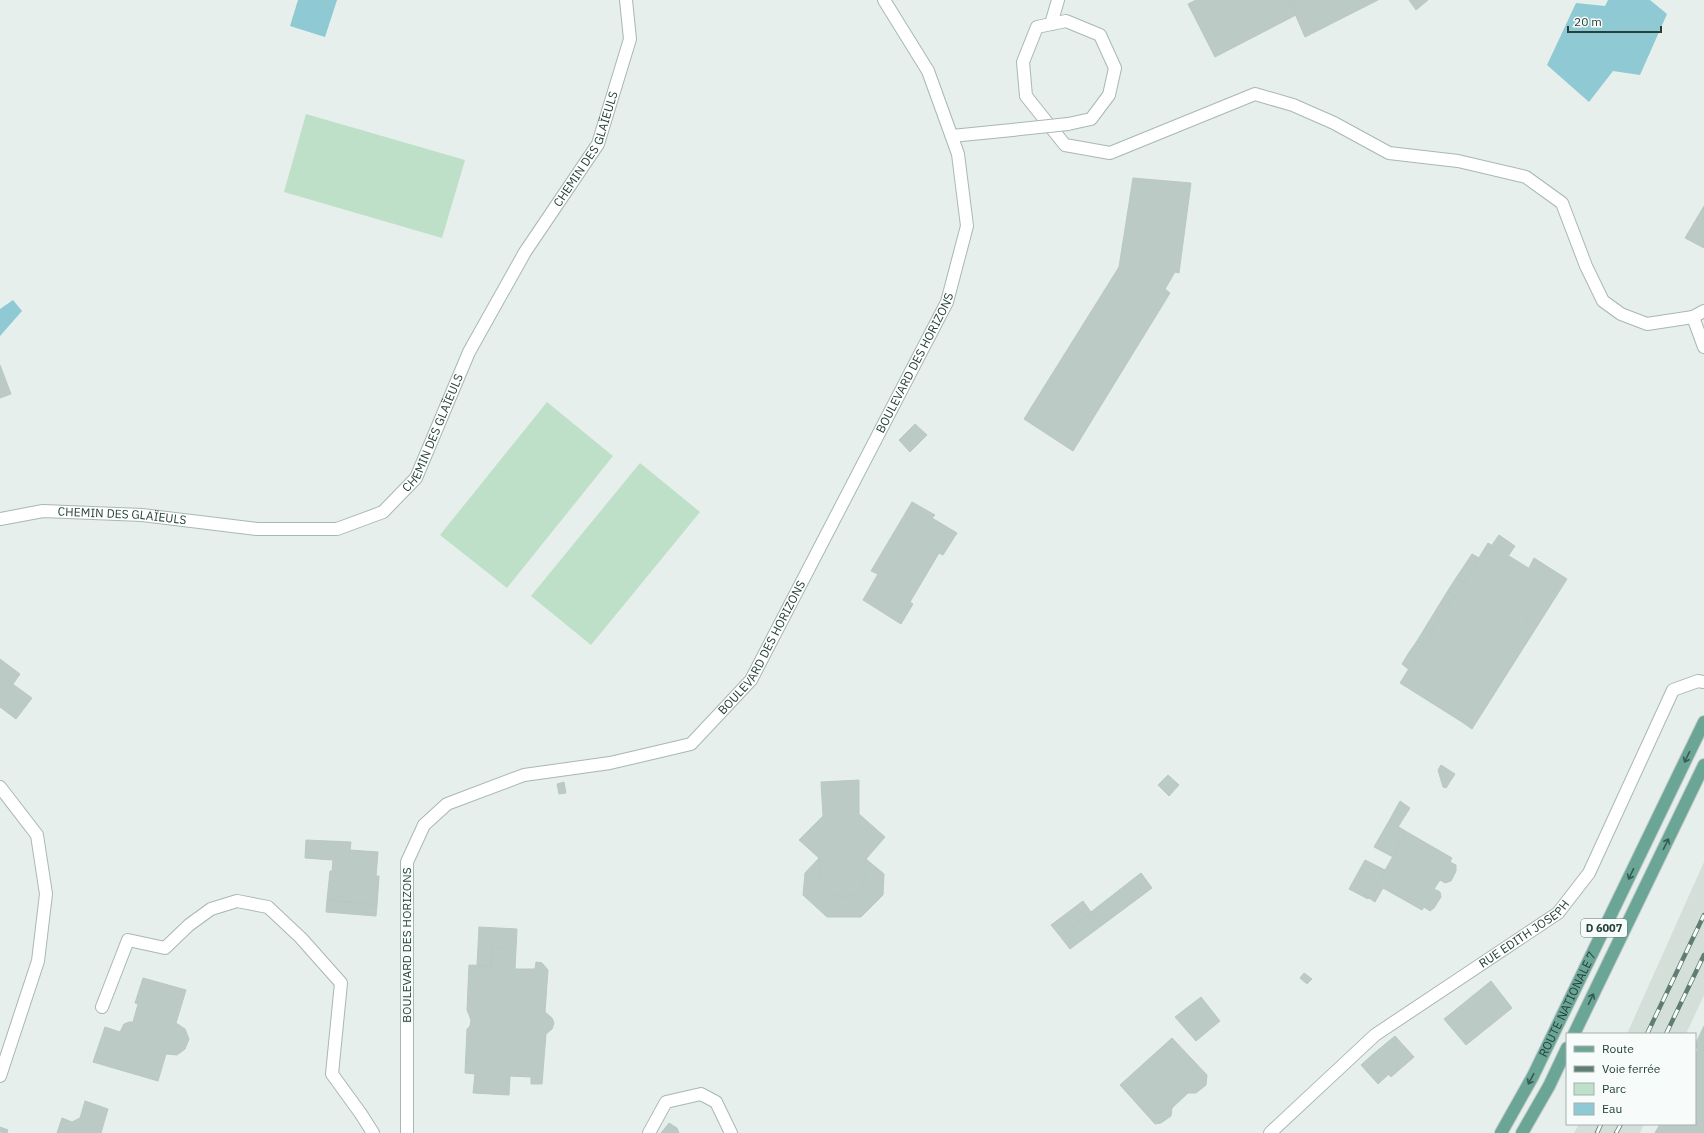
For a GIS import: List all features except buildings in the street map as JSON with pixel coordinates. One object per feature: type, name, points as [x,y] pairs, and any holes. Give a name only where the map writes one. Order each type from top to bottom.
[{"type":"main road","name":"ROUTE NATIONALE 7","points":[[1501,1133],[1533,1076],[1704,722]]},
{"type":"main road","name":"D 6007","points":[[1574,1033],[1704,764]]},
{"type":"main road","points":[[1522,1133],[1549,1086],[1566,1050]]},
{"type":"street","name":"CHEMIN DES GLAÏEULS","points":[[0,519],[43,511],[142,515],[256,529],[337,529],[383,512],[416,478],[472,346],[524,252],[598,144],[630,39],[626,0]]},
{"type":"street","name":"BOULEVARD DES HORIZONS","points":[[407,1133],[407,862],[424,825],[447,804],[524,775],[610,763],[691,744],[751,680],[947,302],[967,226],[958,154],[928,71],[884,0]]},
{"type":"street","points":[[1051,24],[1058,0]]},
{"type":"street","points":[[952,136],[1012,130],[1068,124],[1090,119],[1109,95],[1115,68],[1100,36],[1066,21],[1037,27],[1023,62],[1026,96],[1065,145],[1110,153],[1255,94],[1293,105],[1334,123],[1388,153],[1458,161],[1526,177],[1562,203],[1586,266],[1603,301],[1621,314],[1647,324],[1693,317],[1704,311]]},
{"type":"street","points":[[1693,317],[1704,347]]},
{"type":"street","name":"RUE EDITH JOSEPH","points":[[1270,1133],[1375,1035],[1558,913],[1589,873],[1673,690],[1698,681],[1704,682]]},
{"type":"street","points":[[0,787],[37,835],[46,894],[38,961],[0,1076]]},
{"type":"street","points":[[102,1007],[128,940],[165,948],[189,925],[211,909],[237,902],[268,907],[301,938],[341,983],[332,1074],[373,1133]]},
{"type":"street","points":[[649,1133],[666,1102],[701,1094],[716,1102],[731,1133]]},
{"type":"shaded area","points":[[1704,862],[1704,995],[1686,1033],[1627,1033]]},
{"type":"shaded area","points":[[1578,1125],[1644,1125],[1640,1133],[1574,1133]]},
{"type":"green space","points":[[306,114],[465,160],[442,238],[284,192]]},
{"type":"green space","points":[[547,402],[613,456],[507,588],[440,535]]},
{"type":"green space","points":[[640,463],[700,512],[591,645],[531,596]]},
{"type":"water","points":[[298,0],[337,0],[325,37],[290,26]]},
{"type":"water","points":[[1608,0],[1650,0],[1667,14],[1640,75],[1613,71],[1589,102],[1547,65],[1576,3],[1605,6]]},
{"type":"water","points":[[13,300],[22,311],[0,336],[0,309]]},
{"type":"railway","points":[[1647,1033],[1704,915]]},
{"type":"railway","points":[[1666,1033],[1704,955]]},
{"type":"railway","points":[[1597,1133],[1601,1125]]},
{"type":"railway","points":[[1616,1133],[1620,1125]]}]
